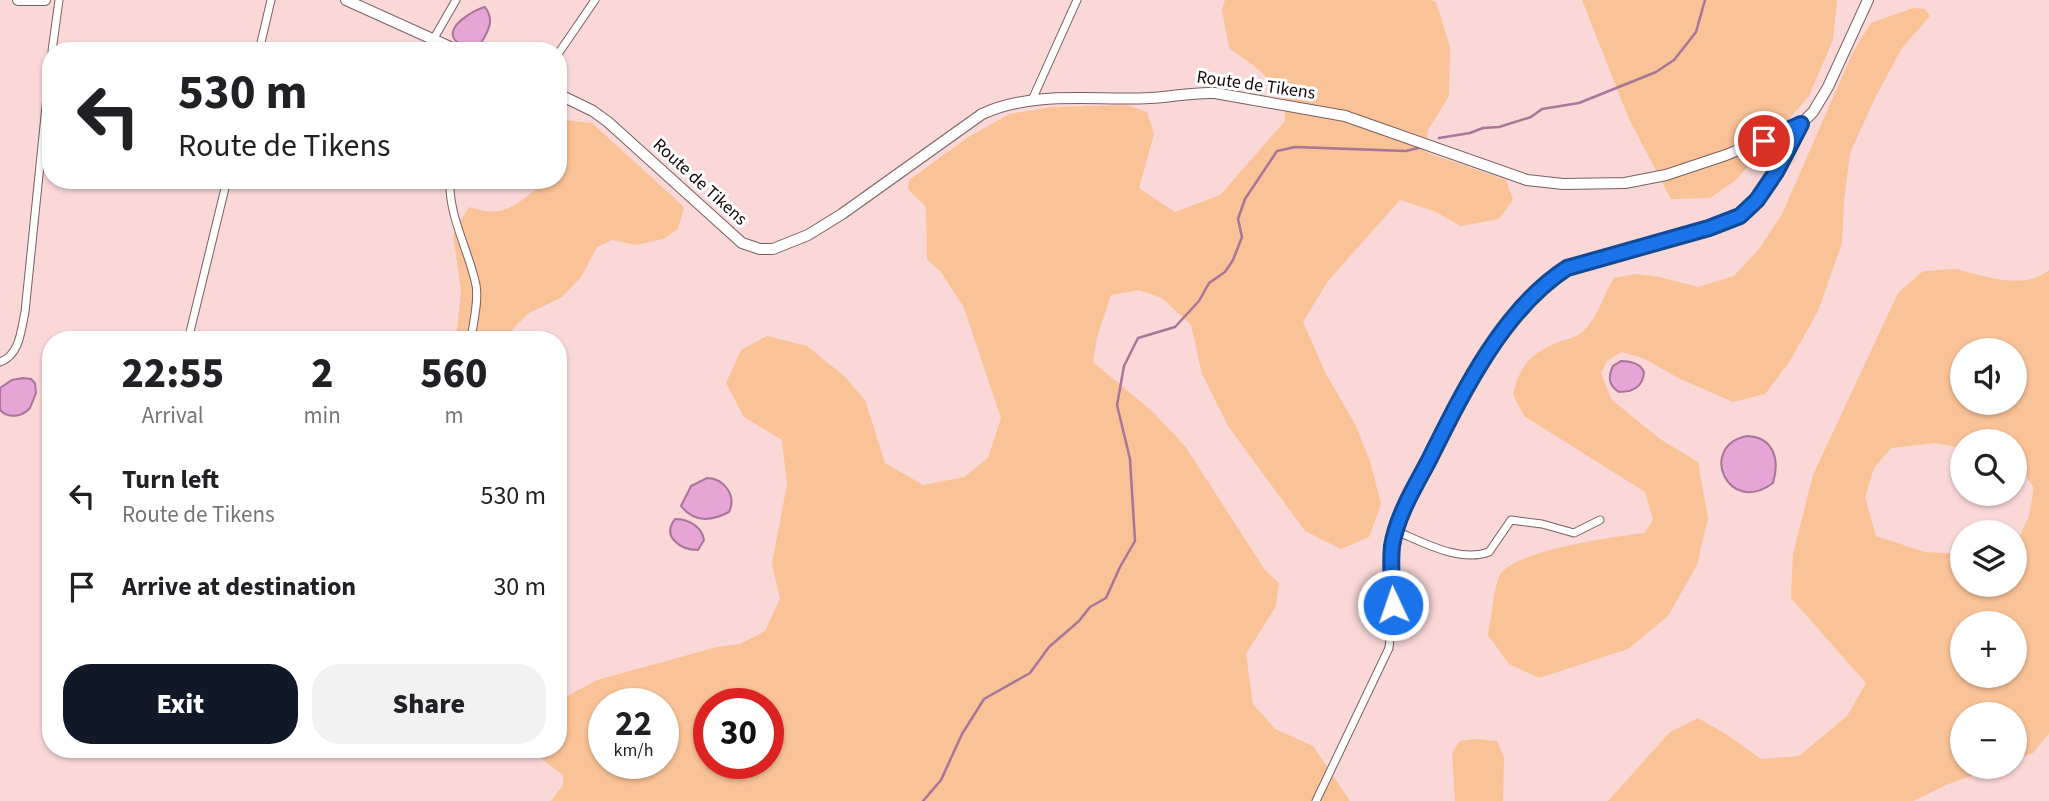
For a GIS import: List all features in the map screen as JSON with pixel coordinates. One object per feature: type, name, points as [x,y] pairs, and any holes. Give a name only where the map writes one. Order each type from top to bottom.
[{"type":"street","points":[[18,0],[45,0]]},
{"type":"street","points":[[53,42],[59,0]]},
{"type":"street","points":[[261,42],[271,0]]},
{"type":"street","points":[[346,0],[433,42]]},
{"type":"street","points":[[440,42],[456,0]]},
{"type":"street","points":[[566,42],[595,0]]},
{"type":"street","points":[[1032,100],[1077,0]]},
{"type":"street","name":"Route de Tikens","points":[[567,98],[608,122],[742,243],[760,249],[773,249],[808,235],[842,214],[982,114],[1003,104],[1032,100],[1150,98],[1194,92],[1215,93],[1345,116],[1527,180],[1563,184],[1625,183],[1666,175],[1726,155],[1801,124],[1813,112],[1828,87],[1868,0]]},
{"type":"street","points":[[1315,801],[1389,648],[1393,605],[1392,546],[1405,507],[1461,397],[1496,342],[1535,294],[1550,279],[1567,268],[1709,228],[1740,216],[1757,200],[1776,172],[1801,124]]},
{"type":"street","points":[[0,362],[8,359],[17,346],[25,312],[42,145]]},
{"type":"street","points":[[190,331],[225,189]]},
{"type":"street","points":[[450,189],[449,198],[466,244],[477,289],[472,331]]},
{"type":"street","points":[[1396,531],[1443,550],[1469,556],[1489,552],[1511,520],[1542,524],[1574,533],[1600,520]]},
{"type":"shaded area","points":[[1225,0],[1436,2],[1450,47],[1449,96],[1428,130],[1425,152],[1506,180],[1513,200],[1499,219],[1461,226],[1434,211],[1400,200],[1328,281],[1303,322],[1326,374],[1355,424],[1370,461],[1381,504],[1369,537],[1341,549],[1305,531],[1228,426],[1202,374],[1191,325],[1162,298],[1139,290],[1111,295],[1097,337],[1093,362],[1152,411],[1185,446],[1265,570],[1279,583],[1276,606],[1246,654],[1253,704],[1275,729],[1313,746],[1350,801],[551,801],[563,785],[563,775],[542,758],[567,758],[567,696],[597,680],[717,647],[740,644],[765,631],[780,599],[772,564],[787,484],[782,440],[744,417],[726,383],[741,350],[767,336],[807,346],[844,376],[865,400],[885,463],[923,485],[964,477],[988,458],[1001,418],[964,308],[941,272],[927,259],[926,207],[908,189],[909,180],[967,138],[1009,114],[1052,107],[1127,105],[1147,112],[1154,134],[1139,188],[1175,212],[1220,195],[1285,121],[1285,93],[1229,48],[1222,10]]},
{"type":"shaded area","points":[[1582,0],[1837,0],[1833,40],[1809,96],[1736,180],[1710,198],[1671,199],[1629,119]]},
{"type":"shaded area","points":[[485,7],[490,17],[482,42],[458,42],[453,35],[457,24]]},
{"type":"shaded area","points":[[1913,8],[1925,9],[1930,16],[1902,48],[1850,153],[1842,243],[1818,311],[1790,361],[1765,394],[1733,402],[1678,378],[1645,359],[1622,352],[1608,360],[1601,373],[1611,399],[1660,439],[1698,462],[1708,518],[1697,565],[1668,616],[1628,649],[1539,678],[1509,664],[1488,635],[1498,580],[1509,566],[1524,558],[1566,546],[1644,533],[1653,520],[1645,492],[1524,416],[1513,394],[1524,367],[1543,350],[1581,333],[1596,314],[1614,278],[1637,274],[1698,287],[1734,276],[1759,249],[1782,214],[1853,52],[1871,23]]},
{"type":"shaded area","points":[[567,120],[592,123],[684,207],[678,229],[663,239],[637,245],[612,240],[597,247],[581,277],[562,297],[529,313],[511,331],[457,331],[461,291],[453,234],[469,207],[501,211],[537,189],[567,189]]},
{"type":"shaded area","points":[[1956,269],[2016,281],[2028,280],[2049,270],[2049,733],[2033,753],[2027,755],[2027,702],[1950,702],[1950,779],[1963,779],[1913,801],[1608,801],[1670,732],[1698,718],[1761,759],[1799,756],[1847,716],[1866,683],[1791,598],[1793,554],[1813,475],[1898,293],[1923,271]],"holes":[[[1950,429],[2027,429],[2027,478],[2034,488],[2027,520],[2027,597],[1950,597],[1950,553],[1925,552],[1876,536],[1865,497],[1874,468],[1891,448],[1935,443],[1950,446]]]},
{"type":"shaded area","points":[[1621,361],[1634,363],[1644,372],[1642,381],[1636,388],[1619,392],[1611,384],[1610,377],[1613,366]]},
{"type":"shaded area","points":[[31,379],[35,383],[36,393],[30,408],[19,415],[7,415],[0,410],[0,388],[12,380]]},
{"type":"shaded area","points":[[1747,436],[1756,437],[1769,445],[1775,458],[1773,483],[1757,491],[1743,491],[1732,486],[1724,476],[1721,464],[1724,452],[1732,442]]},
{"type":"shaded area","points":[[707,478],[724,485],[730,494],[731,506],[729,512],[723,515],[710,519],[697,518],[681,506],[691,486]]},
{"type":"shaded area","points":[[675,519],[690,522],[701,531],[704,540],[698,550],[685,548],[672,537],[670,531]]},
{"type":"shaded area","points":[[1460,741],[1497,741],[1504,757],[1503,801],[1455,801],[1452,753]]},
{"type":"waterway","points":[[1439,138],[1499,127],[1531,117],[1542,109],[1579,103],[1656,72],[1674,60],[1696,32],[1705,0]]},
{"type":"waterway","points":[[923,801],[941,780],[962,734],[984,699],[1030,673],[1049,647],[1079,621],[1090,607],[1106,598],[1135,541],[1130,459],[1117,405],[1124,366],[1138,338],[1175,327],[1199,301],[1209,283],[1225,272],[1242,237],[1238,219],[1245,199],[1277,151],[1295,147],[1406,151],[1418,148]]},
{"type":"route","points":[[1393,605],[1392,546],[1405,507],[1461,397],[1496,342],[1535,294],[1550,279],[1567,268],[1709,228],[1740,216],[1757,200],[1776,172],[1801,124],[1764,141]]}]
